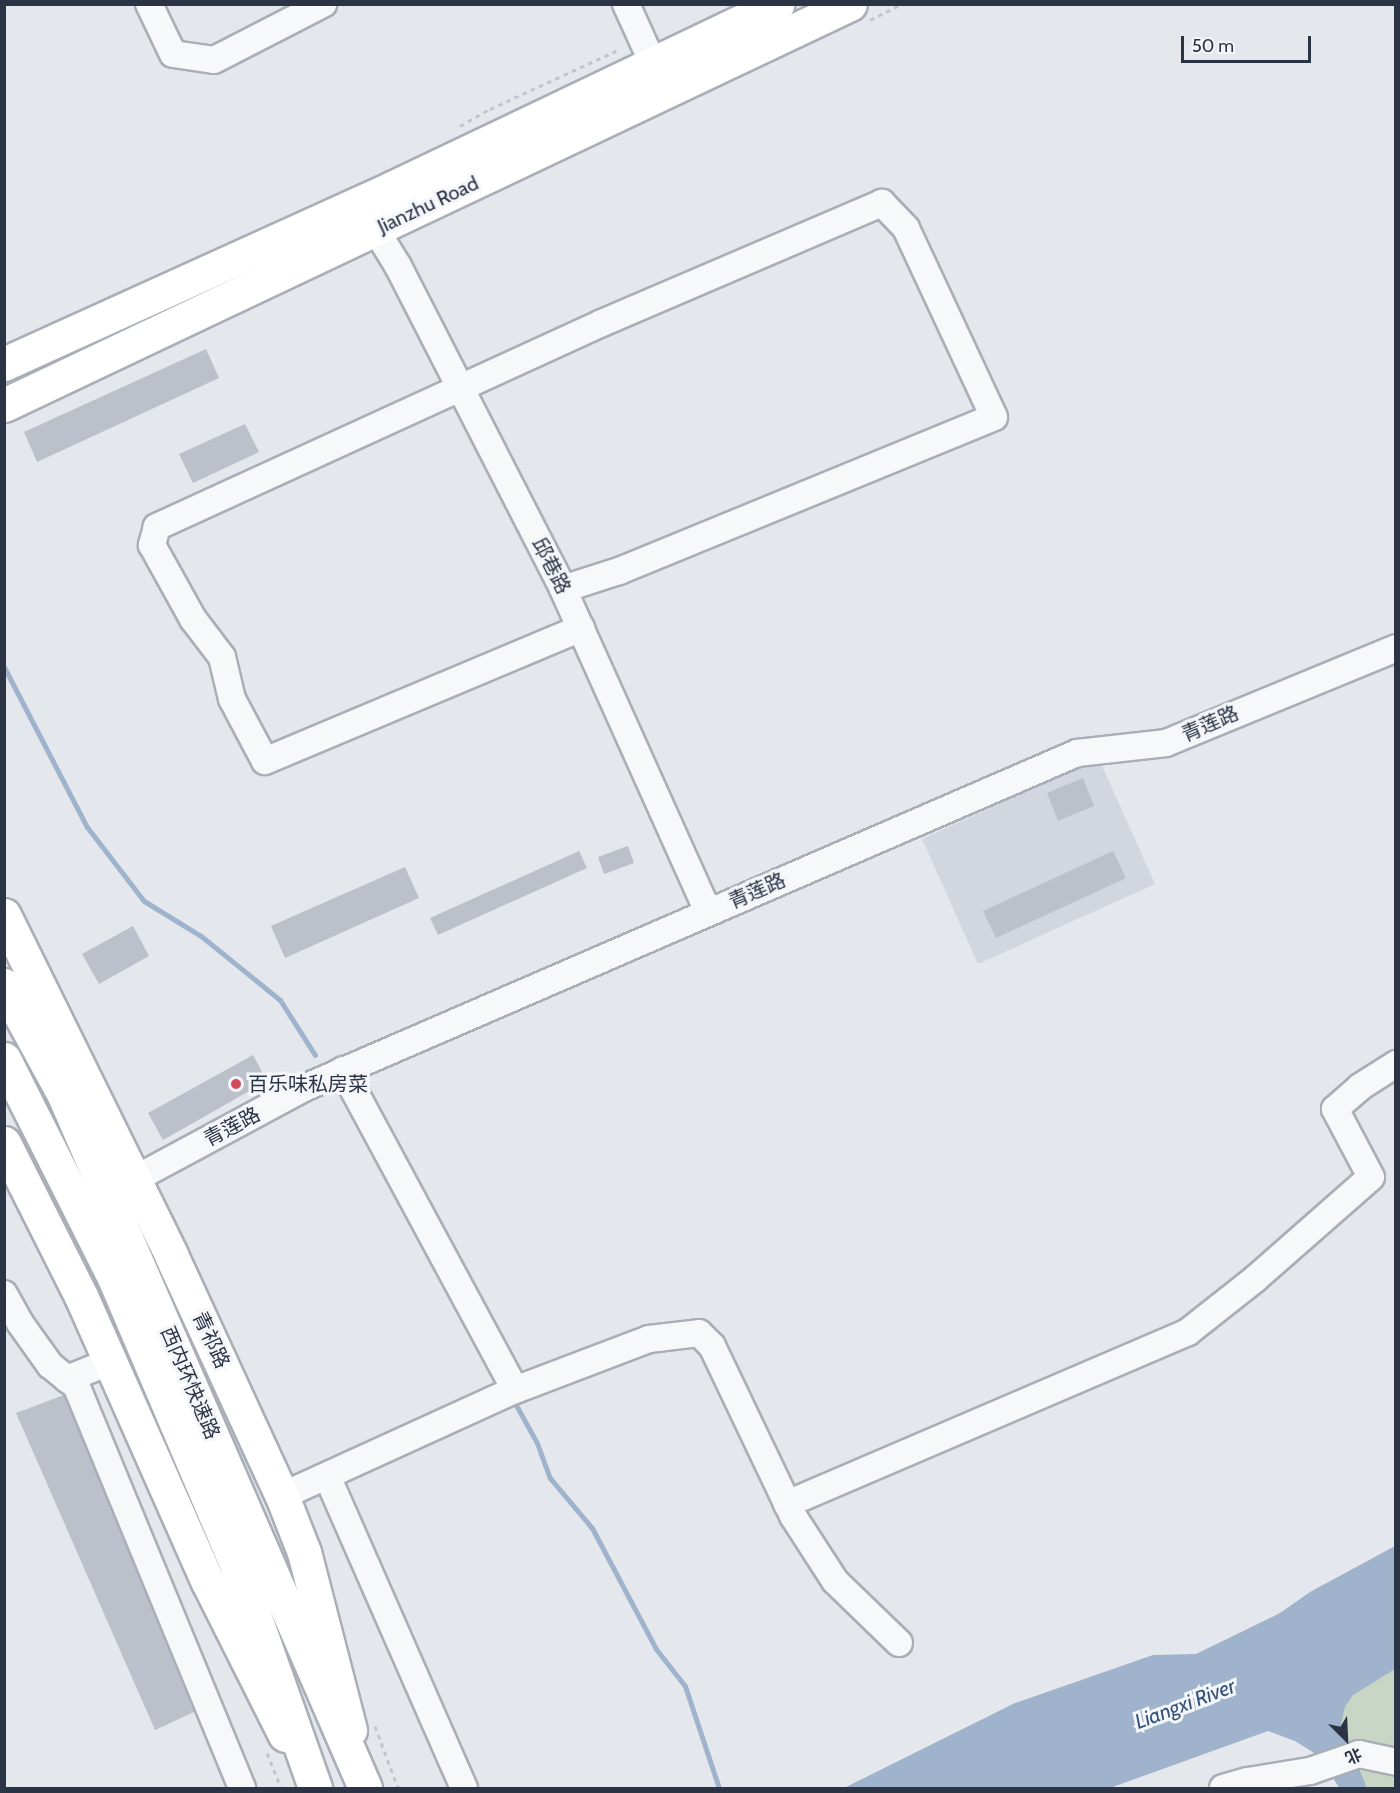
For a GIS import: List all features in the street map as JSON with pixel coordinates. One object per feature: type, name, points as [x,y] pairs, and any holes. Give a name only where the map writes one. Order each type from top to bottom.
[{"type":"main road","name":"Jianzhu Road","points":[[4,405],[376,230],[659,78],[777,4]]},
{"type":"main road","name":"Jianzhu Road","points":[[4,364],[392,188],[659,78],[850,4]]},
{"type":"main road","name":"青祁路","points":[[4,915],[135,1179],[282,1496],[304,1552],[365,1788]]},
{"type":"main road","name":"西内环快速路","points":[[4,985],[63,1093],[365,1788]]},
{"type":"main road","name":"西内环快速路","points":[[4,1059],[115,1280],[238,1569],[297,1788]]},
{"type":"main road","points":[[4,1143],[81,1296],[297,1788]]},
{"type":"street","points":[[149,4],[173,54],[214,60],[323,4]]},
{"type":"street","points":[[626,4],[659,78]]},
{"type":"street","points":[[563,589],[619,571],[994,417],[906,228],[882,203],[602,323],[157,527],[152,545],[193,619],[222,657],[232,699],[265,761],[581,628]]},
{"type":"street","name":"邱巷路","points":[[376,230],[398,266],[563,589],[708,911]]},
{"type":"street","name":"青莲路","points":[[135,1179],[304,1088],[343,1070],[1077,753],[1166,743],[1395,648]]},
{"type":"street","points":[[787,1504],[1188,1332],[1255,1279],[1371,1177],[1335,1109],[1360,1087],[1395,1064]]},
{"type":"street","points":[[343,1070],[515,1390]]},
{"type":"street","points":[[4,1293],[20,1323],[50,1365],[76,1385],[242,1788]]},
{"type":"street","points":[[282,1496],[515,1390],[649,1339],[699,1333],[712,1346],[787,1504],[835,1581],[899,1643]]},
{"type":"street","points":[[67,1379],[94,1368]]},
{"type":"street","points":[[327,1476],[464,1788]]},
{"type":"street","points":[[1223,1788],[1248,1781],[1310,1772],[1359,1754],[1395,1762]]},
{"type":"path","points":[[383,1750],[398,1788]]},
{"type":"shaded area","points":[[1099,759],[1155,884],[978,964],[922,839]]},
{"type":"green space","points":[[1395,1652],[1395,1788],[1355,1788],[1314,1694]]},
{"type":"water","name":"Liangxi River","points":[[1395,1546],[1395,1669],[1353,1695],[1345,1707],[1341,1724],[1367,1788],[1339,1788],[1322,1758],[1295,1741],[1268,1731],[1110,1788],[844,1788],[1015,1703],[1153,1655],[1196,1654],[1280,1613],[1310,1592]]},
{"type":"building","points":[[206,349],[219,378],[37,462],[24,432]]},
{"type":"building","points":[[245,424],[259,452],[193,483],[179,454]]},
{"type":"building","points":[[1083,778],[1094,806],[1058,821],[1047,793]]},
{"type":"building","points":[[628,846],[634,863],[604,874],[598,857]]},
{"type":"building","points":[[579,851],[587,868],[438,935],[430,918]]},
{"type":"building","points":[[1113,851],[1126,878],[996,938],[983,911]]},
{"type":"building","points":[[405,867],[419,898],[285,958],[271,926]]},
{"type":"building","points":[[133,926],[149,956],[99,984],[82,954]]},
{"type":"building","points":[[253,1055],[267,1081],[163,1140],[148,1113]]},
{"type":"building","points":[[64,1395],[194,1712],[155,1730],[16,1413]]},
{"type":"waterway","points":[[4,667],[87,827],[144,901],[201,936],[280,1000],[315,1055]]},
{"type":"waterway","points":[[516,1405],[537,1443],[550,1478],[592,1528],[656,1649],[685,1686],[719,1788]]},
{"type":"place","name":"百乐味私房菜","points":[[236,1084]]}]
